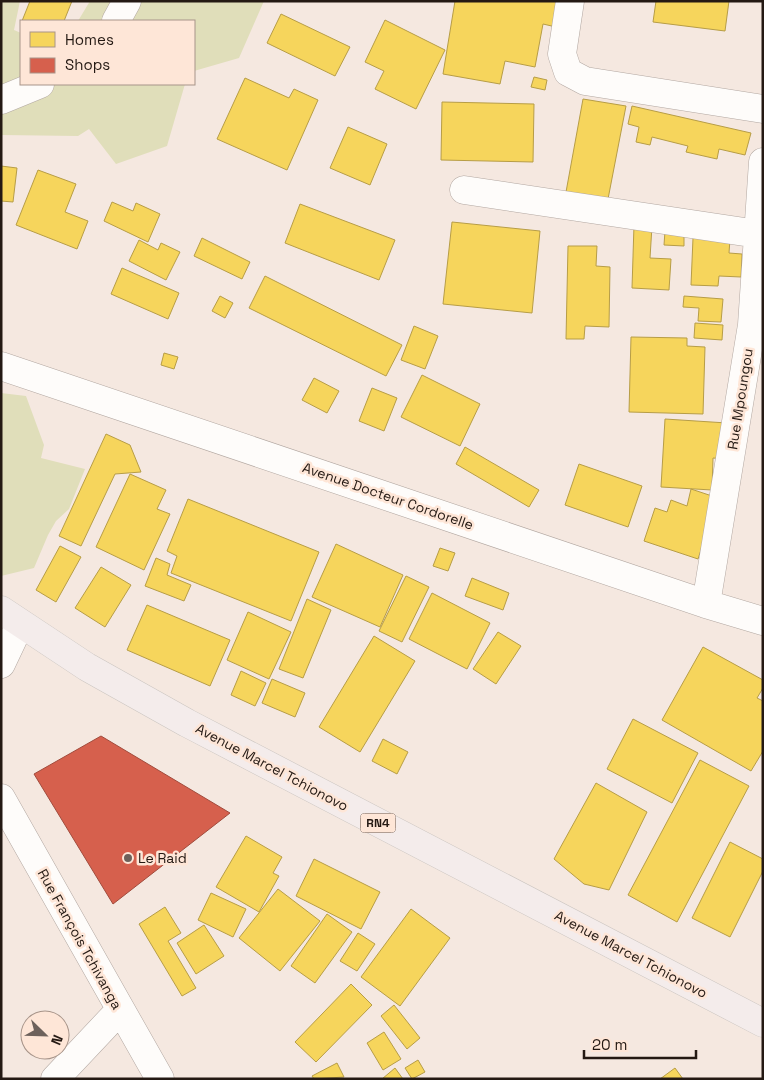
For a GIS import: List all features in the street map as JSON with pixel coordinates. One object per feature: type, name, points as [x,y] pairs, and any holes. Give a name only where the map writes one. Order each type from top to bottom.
[{"type":"highway","name":"Avenue Marcel Tchionovo","points":[[10,617],[87,667],[187,723],[763,1023]]},
{"type":"street","points":[[116,20],[126,1]]},
{"type":"street","points":[[570,1],[562,54],[568,72],[585,81],[763,109]]},
{"type":"street","points":[[1,100],[38,85]]},
{"type":"street","name":"Rue Mpoungou","points":[[706,604],[758,325],[758,234],[763,162]]},
{"type":"street","points":[[464,190],[758,234]]},
{"type":"street","name":"Avenue Docteur Cordorelle","points":[[5,365],[706,604],[763,621]]},
{"type":"street","points":[[1,664],[10,617]]},
{"type":"street","name":"Rue François Tchivanga","points":[[1,798],[160,1079]]},
{"type":"street","points":[[55,1079],[120,1010]]},
{"type":"shaded area","points":[[1,1],[20,1],[14,30],[20,33],[20,85],[185,85],[167,146],[116,164],[89,129],[78,136],[1,135],[1,113],[16,84],[1,84]]},
{"type":"shaded area","points":[[90,1],[264,1],[239,58],[195,71],[195,20],[79,20]]},
{"type":"shaded area","points":[[1,393],[26,396],[44,445],[41,458],[85,469],[69,509],[56,521],[34,568],[1,576]]},
{"type":"building: Homes","points":[[30,1],[72,1],[64,20],[22,20]]},
{"type":"building: Homes","points":[[455,1],[561,1],[556,27],[543,24],[535,67],[505,61],[500,84],[443,74]]},
{"type":"building: Homes","points":[[656,1],[729,1],[725,31],[653,22]]},
{"type":"building: Homes","points":[[281,14],[350,47],[335,76],[267,43]]},
{"type":"building: Homes","points":[[385,20],[445,50],[416,109],[375,89],[384,71],[365,62]]},
{"type":"building: Homes","points":[[534,77],[547,80],[545,90],[531,87]]},
{"type":"building: Homes","points":[[245,78],[289,98],[294,89],[318,100],[287,170],[217,139]]},
{"type":"building: Homes","points":[[583,99],[626,106],[608,199],[566,192]]},
{"type":"building: Homes","points":[[442,102],[534,104],[533,162],[441,160]]},
{"type":"building: Homes","points":[[632,106],[751,133],[745,155],[719,149],[717,159],[686,152],[688,146],[652,137],[650,145],[636,142],[639,127],[628,124]]},
{"type":"building: Homes","points":[[348,127],[387,144],[370,185],[330,168]]},
{"type":"building: Homes","points":[[1,166],[17,168],[13,202],[1,201]]},
{"type":"building: Homes","points":[[38,170],[76,184],[65,212],[88,221],[77,249],[16,225]]},
{"type":"building: Homes","points":[[112,202],[133,211],[136,203],[160,214],[148,242],[104,221]]},
{"type":"building: Homes","points":[[300,204],[395,240],[379,280],[285,243]]},
{"type":"building: Homes","points":[[452,222],[540,231],[532,313],[443,304]]},
{"type":"building: Homes","points":[[634,225],[652,226],[650,258],[671,259],[669,290],[632,288]]},
{"type":"building: Homes","points":[[665,231],[684,232],[684,246],[664,245]]},
{"type":"building: Homes","points":[[202,238],[250,262],[242,279],[194,256]]},
{"type":"building: Homes","points":[[693,238],[730,239],[729,253],[742,254],[741,277],[719,276],[718,286],[691,285]]},
{"type":"building: Homes","points":[[139,240],[158,250],[161,243],[180,252],[166,280],[129,261]]},
{"type":"building: Homes","points":[[568,246],[597,246],[596,266],[610,267],[609,327],[585,326],[584,339],[566,339]]},
{"type":"building: Homes","points":[[122,268],[179,293],[168,319],[111,294]]},
{"type":"building: Homes","points":[[265,276],[402,345],[386,376],[249,308]]},
{"type":"building: Homes","points":[[220,296],[233,303],[225,318],[212,311]]},
{"type":"building: Homes","points":[[684,296],[723,299],[721,322],[698,321],[699,308],[683,307]]},
{"type":"building: Homes","points":[[695,323],[723,325],[722,340],[694,338]]},
{"type":"building: Homes","points":[[414,326],[438,336],[425,369],[401,360]]},
{"type":"building: Homes","points":[[631,337],[687,338],[687,346],[705,347],[703,414],[629,412]]},
{"type":"building: Homes","points":[[164,353],[178,357],[174,369],[161,365]]},
{"type":"building: Homes","points":[[422,375],[480,404],[460,446],[401,417]]},
{"type":"building: Homes","points":[[314,378],[339,391],[327,413],[302,400]]},
{"type":"building: Homes","points":[[372,388],[397,398],[384,431],[359,421]]},
{"type":"building: Homes","points":[[665,419],[727,423],[725,459],[713,458],[712,490],[661,487]]},
{"type":"building: Homes","points":[[106,434],[130,445],[141,472],[115,474],[81,546],[59,536]]},
{"type":"building: Homes","points":[[465,447],[539,490],[529,507],[456,464]]},
{"type":"building: Homes","points":[[579,464],[642,486],[628,527],[565,505]]},
{"type":"building: Homes","points":[[130,474],[166,490],[157,509],[170,514],[144,570],[96,547]]},
{"type":"building: Homes","points":[[691,489],[718,498],[698,559],[644,541],[655,508],[667,512],[671,500],[687,506]]},
{"type":"building: Homes","points":[[188,499],[319,552],[291,621],[171,573],[177,556],[167,551]]},
{"type":"building: Homes","points":[[336,544],[403,575],[380,627],[312,597]]},
{"type":"building: Homes","points":[[60,546],[81,557],[56,602],[36,590]]},
{"type":"building: Homes","points":[[440,548],[455,553],[448,571],[433,566]]},
{"type":"building: Homes","points":[[156,558],[170,564],[167,575],[191,585],[184,601],[145,586]]},
{"type":"building: Homes","points":[[101,567],[131,585],[105,627],[75,608]]},
{"type":"building: Homes","points":[[406,576],[429,587],[402,642],[379,631]]},
{"type":"building: Homes","points":[[472,578],[509,593],[503,610],[465,596]]},
{"type":"building: Homes","points":[[432,593],[490,623],[467,669],[409,639]]},
{"type":"building: Homes","points":[[307,599],[331,610],[303,678],[279,669]]},
{"type":"building: Homes","points":[[147,605],[230,640],[210,686],[127,650]]},
{"type":"building: Homes","points":[[248,612],[291,632],[269,679],[227,660]]},
{"type":"building: Homes","points":[[498,632],[521,646],[496,684],[473,669]]},
{"type":"building: Homes","points":[[374,636],[415,661],[360,752],[319,727]]},
{"type":"building: Homes","points":[[703,647],[763,680],[763,688],[757,698],[763,701],[763,751],[751,771],[662,720]]},
{"type":"building: Homes","points":[[241,671],[266,683],[255,706],[231,695]]},
{"type":"building: Homes","points":[[272,679],[305,693],[295,717],[262,703]]},
{"type":"building: Homes","points":[[633,719],[698,753],[672,803],[607,769]]},
{"type":"building: Homes","points":[[383,739],[408,752],[397,774],[372,761]]},
{"type":"building: Homes","points":[[700,760],[749,786],[677,922],[628,895]]},
{"type":"building: Homes","points":[[596,783],[647,812],[609,890],[584,884],[554,859]]},
{"type":"building: Homes","points":[[246,836],[282,857],[273,873],[279,876],[259,912],[216,887]]},
{"type":"building: Homes","points":[[730,842],[763,859],[763,871],[730,937],[692,918]]},
{"type":"building: Homes","points":[[314,859],[380,892],[361,929],[296,896]]},
{"type":"building: Homes","points":[[278,889],[320,921],[280,971],[239,938]]},
{"type":"building: Homes","points":[[211,893],[246,909],[233,937],[198,920]]},
{"type":"building: Homes","points":[[165,907],[181,933],[168,941],[196,988],[182,996],[139,924]]},
{"type":"building: Homes","points":[[411,909],[450,938],[400,1006],[361,977]]},
{"type":"building: Homes","points":[[327,914],[352,932],[315,983],[291,966]]},
{"type":"building: Homes","points":[[204,925],[224,956],[196,974],[177,943]]},
{"type":"building: Homes","points":[[358,933],[375,944],[357,971],[340,961]]},
{"type":"building: Homes","points":[[351,984],[372,1005],[316,1062],[295,1042]]},
{"type":"building: Homes","points":[[394,1005],[420,1038],[407,1049],[381,1016]]},
{"type":"building: Homes","points":[[384,1032],[401,1059],[383,1070],[367,1043]]},
{"type":"building: Homes","points":[[418,1060],[425,1072],[412,1079],[405,1068]]},
{"type":"building: Homes","points":[[337,1063],[344,1077],[314,1079],[312,1076]]},
{"type":"building: Homes","points":[[395,1068],[403,1079],[382,1079]]},
{"type":"building: Homes","points":[[675,1068],[683,1079],[660,1079]]},
{"type":"building: Shops","name":"Le Raid","points":[[101,736],[230,813],[113,904],[34,774]]},
{"type":"place","name":"Le Raid","points":[[128,858]]}]
